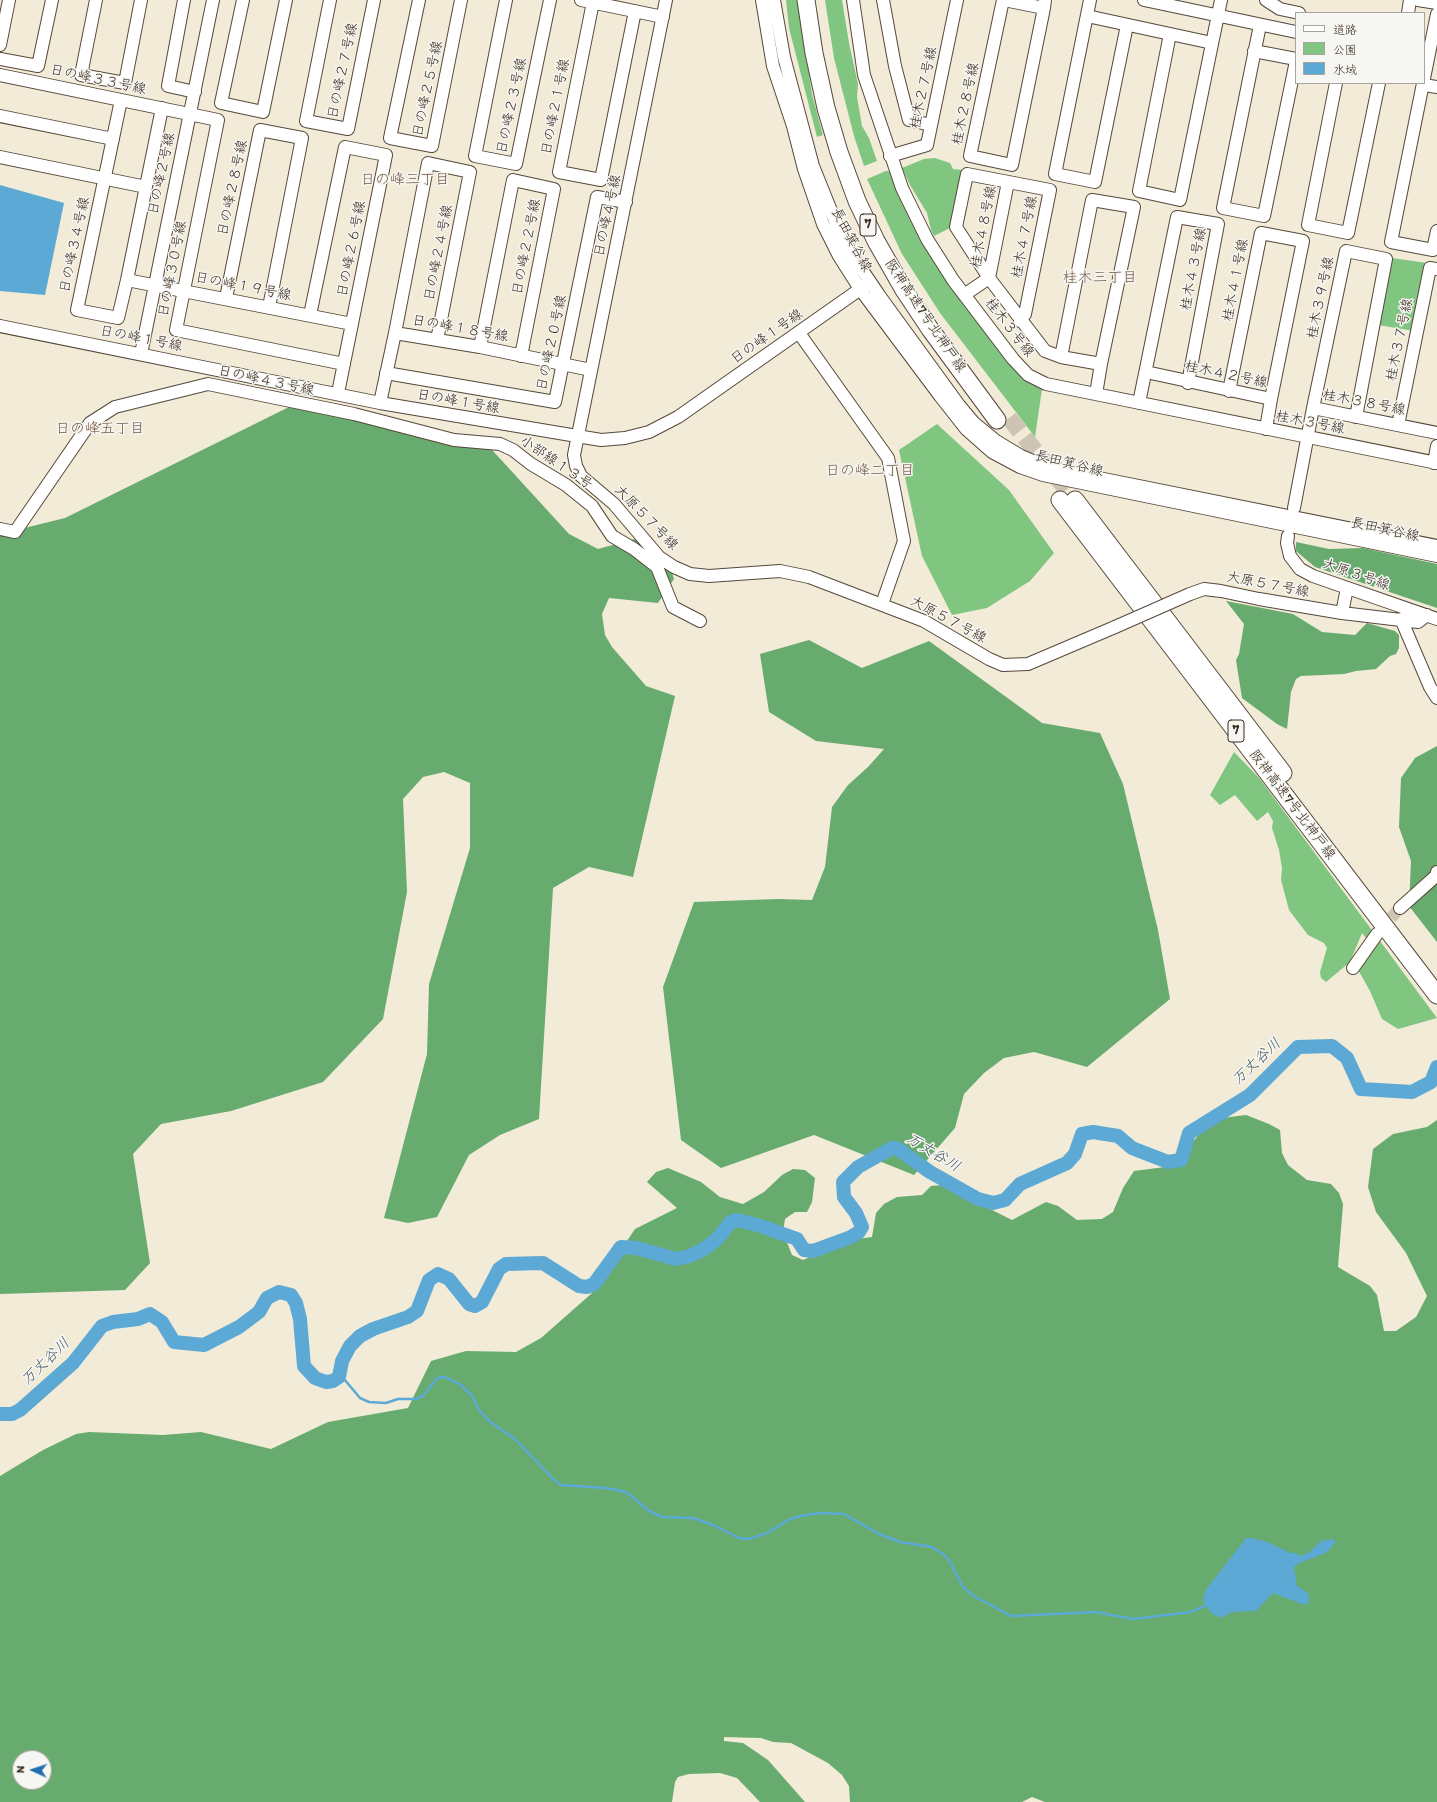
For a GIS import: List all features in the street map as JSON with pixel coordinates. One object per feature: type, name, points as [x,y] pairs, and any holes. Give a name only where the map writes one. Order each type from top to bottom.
[{"type":"highway","name":"阪神高速7号北神戸線","points":[[806,0],[814,53],[826,108],[839,152],[857,201],[876,241],[904,290],[930,329],[1003,419],[912,283],[886,235],[869,199],[849,146],[837,105],[825,52],[818,0]]},
{"type":"highway","name":"阪神高速7号北神戸線","points":[[1068,500],[1417,959],[1437,995]]},
{"type":"highway","name":"阪神高速7号北神戸線","points":[[1417,959],[1437,975]]},
{"type":"street","points":[[0,45],[9,0]]},
{"type":"street","points":[[0,59],[38,66],[52,0]]},
{"type":"street","points":[[96,0],[81,75],[124,83],[141,0]]},
{"type":"street","points":[[184,0],[168,86],[195,92]]},
{"type":"street","name":"日の峰２号線","points":[[141,354],[213,0]]},
{"type":"street","points":[[243,0],[221,103],[263,112],[286,0]]},
{"type":"street","name":"日の峰２７号線","points":[[330,0],[306,121],[348,129],[374,0]]},
{"type":"street","name":"日の峰２５号線","points":[[419,0],[390,138],[432,146],[461,0]]},
{"type":"street","name":"日の峰２３号線","points":[[506,0],[475,156],[516,164],[550,0]]},
{"type":"street","name":"日の峰４号線","points":[[577,438],[666,0]]},
{"type":"street","name":"長田箕谷線","points":[[762,0],[773,66],[793,126],[810,189],[823,224],[839,256],[860,289],[966,429],[992,452],[1020,467],[1050,477],[1437,556]]},
{"type":"street","name":"長田箕谷線","points":[[774,0],[784,57],[818,180],[840,232],[852,255],[959,405],[974,422],[996,441],[1021,456],[1045,466],[1074,473],[1437,546]]},
{"type":"street","name":"桂木３号線","points":[[853,0],[864,75],[902,188],[927,238],[964,295],[1013,359],[1028,375],[1046,384],[1436,463]]},
{"type":"street","points":[[883,0],[895,66],[909,120],[931,125]]},
{"type":"street","name":"桂木２７号線","points":[[890,156],[927,145],[957,0]]},
{"type":"street","points":[[1004,0],[1045,4]]},
{"type":"street","name":"桂木２８号線","points":[[1004,0],[970,156],[1012,165],[1045,4]]},
{"type":"street","points":[[1090,0],[1054,174],[1095,182],[1127,25]]},
{"type":"street","points":[[1144,0],[1295,32]]},
{"type":"street","points":[[1170,34],[1139,191],[1180,200],[1221,0]]},
{"type":"street","points":[[1266,0],[1280,9],[1295,12]]},
{"type":"street","points":[[1408,12],[1410,0]]},
{"type":"street","points":[[1418,0],[1437,3]]},
{"type":"street","points":[[587,1],[663,17]]},
{"type":"street","name":"日の峰２１号線","points":[[587,1],[559,172],[573,175],[601,180],[634,11]]},
{"type":"street","points":[[1425,80],[1437,14]]},
{"type":"street","points":[[1086,16],[1212,43]]},
{"type":"street","points":[[1260,24],[1223,208],[1264,216],[1295,65]]},
{"type":"street","points":[[1254,51],[1295,60]]},
{"type":"street","name":"日の峰３３号線","points":[[0,75],[190,114]]},
{"type":"street","points":[[1336,84],[1308,225],[1348,233],[1379,84]]},
{"type":"street","points":[[1437,87],[1424,84],[1391,242],[1433,250],[1437,231]]},
{"type":"street","name":"日の峰３４号線","points":[[121,100],[77,310],[118,318],[128,280],[162,108]]},
{"type":"street","name":"日の峰３０号線","points":[[190,114],[218,120],[176,330],[344,364]]},
{"type":"street","points":[[0,116],[113,139]]},
{"type":"street","name":"日の峰２８号線","points":[[226,298],[260,130],[302,138],[269,307]]},
{"type":"street","name":"日の峰２６号線","points":[[310,315],[345,147],[386,155],[338,393]]},
{"type":"street","points":[[0,157],[146,187]]},
{"type":"street","name":"日の峰２４号線","points":[[394,333],[428,163],[470,172],[437,340]]},
{"type":"street","name":"桂木４７号線","points":[[989,278],[956,228],[967,174],[1050,190],[1025,314],[1020,321]]},
{"type":"street","name":"日の峰２２号線","points":[[480,347],[513,180],[554,188],[521,356]]},
{"type":"street","name":"桂木４８号線","points":[[989,278],[1008,182]]},
{"type":"street","name":"日の峰２０号線","points":[[386,373],[555,402],[598,197],[626,202]]},
{"type":"street","points":[[1061,357],[1092,200],[1134,207],[1096,394]]},
{"type":"street","name":"桂木４３号線","points":[[1139,403],[1177,217],[1218,224],[1188,383]]},
{"type":"street","name":"桂木４１号線","points":[[1229,391],[1261,233],[1303,241],[1271,399]]},
{"type":"street","name":"桂木３９号線","points":[[1313,408],[1346,251],[1386,259],[1356,417]]},
{"type":"street","name":"桂木３７号線","points":[[1398,425],[1430,268],[1437,269]]},
{"type":"street","points":[[964,295],[989,278],[1020,321],[1045,350],[1061,357],[1101,364]]},
{"type":"street","name":"日の峰１９号線","points":[[128,280],[226,298],[352,324]]},
{"type":"street","name":"日の峰１号線","points":[[0,326],[338,393],[380,403],[577,438],[601,440],[625,438],[649,432],[678,417],[871,282]]},
{"type":"street","name":"日の峰１８号線","points":[[380,403],[394,333],[480,347],[590,370]]},
{"type":"street","points":[[799,333],[888,458],[904,541],[882,604]]},
{"type":"street","name":"桂木４２号線","points":[[1146,372],[1188,383],[1271,399],[1266,429]]},
{"type":"street","name":"日の峰４３号線","points":[[0,529],[16,532],[90,423],[115,407],[208,384],[354,414],[421,432]]},
{"type":"street","name":"桂木３８号線","points":[[1307,437],[1313,408],[1437,433]]},
{"type":"street","name":"小部線１３号","points":[[421,432],[454,440],[500,444],[513,450],[531,464],[566,484],[592,506],[612,536],[634,549],[657,567],[673,607],[700,621]]},
{"type":"street","points":[[1294,508],[1307,437]]},
{"type":"street","name":"大原５７号線","points":[[577,438],[574,455],[576,466],[581,476],[614,504],[659,557],[674,567],[690,574],[709,576],[780,571],[809,577],[924,621],[989,659],[1003,665],[1028,664],[1204,589],[1221,591],[1258,600],[1342,613],[1418,622],[1432,617]]},
{"type":"street","points":[[1436,463],[1437,446]]},
{"type":"street","name":"大原３号線","points":[[1288,536],[1287,543],[1290,556],[1300,569],[1313,576],[1432,617]]},
{"type":"street","points":[[634,549],[646,542]]},
{"type":"street","points":[[1342,613],[1347,588]]},
{"type":"street","points":[[1401,619],[1430,687],[1437,698]]},
{"type":"street","points":[[1400,908],[1437,875],[1437,872]]},
{"type":"street","points":[[1353,968],[1377,934]]},
{"type":"green space","points":[[786,0],[798,0],[812,94],[823,135],[817,137],[789,28]]},
{"type":"green space","points":[[825,0],[842,0],[858,84],[857,97],[862,126],[869,138],[877,161],[864,166],[854,136],[834,58]]},
{"type":"green space","points":[[935,158],[950,163],[953,169],[963,170],[952,227],[934,236],[927,213],[910,185],[902,168],[924,159]]},
{"type":"green space","points":[[889,171],[904,205],[1025,380],[1042,389],[1035,437],[940,313],[902,254],[867,179]]},
{"type":"green space","points":[[1392,258],[1427,263],[1414,331],[1378,325]]},
{"type":"green space","points":[[289,407],[483,440],[569,534],[598,549],[635,539],[668,560],[674,579],[658,603],[609,598],[602,614],[605,635],[612,647],[646,686],[675,696],[633,877],[589,867],[553,888],[539,1119],[500,1135],[469,1155],[437,1217],[408,1223],[384,1218],[427,1054],[429,984],[470,848],[470,783],[444,772],[423,777],[403,799],[407,892],[383,1019],[323,1082],[231,1111],[161,1124],[133,1154],[150,1263],[125,1290],[0,1294],[0,534],[65,518]]},
{"type":"green space","points":[[937,424],[1009,490],[1054,553],[1030,581],[987,608],[952,615],[922,556],[899,450]]},
{"type":"green space","points":[[1296,542],[1329,549],[1363,548],[1437,564],[1437,608],[1315,567],[1296,551]]},
{"type":"green space","points":[[1226,601],[1293,614],[1322,632],[1355,635],[1367,623],[1395,631],[1399,635],[1399,648],[1396,654],[1390,656],[1376,669],[1344,674],[1301,676],[1296,679],[1291,692],[1287,729],[1277,724],[1242,698],[1236,660],[1239,654],[1244,624]]},
{"type":"green space","points":[[809,640],[862,668],[929,641],[1042,723],[1100,733],[1123,784],[1158,930],[1170,999],[1087,1067],[1034,1052],[1004,1058],[984,1073],[964,1094],[955,1128],[914,1175],[814,1135],[721,1168],[681,1140],[663,987],[694,902],[778,899],[812,900],[825,867],[832,807],[848,785],[868,767],[884,749],[816,741],[769,712],[760,654]]},
{"type":"green space","points":[[1437,746],[1437,942],[1409,906],[1411,861],[1399,827],[1401,778],[1415,758]]},
{"type":"green space","points":[[1234,752],[1260,779],[1437,1018],[1398,1029],[1382,1019],[1370,991],[1357,968],[1374,948],[1362,933],[1350,962],[1326,982],[1321,978],[1320,972],[1327,948],[1324,943],[1308,935],[1289,910],[1281,880],[1282,868],[1279,850],[1272,828],[1273,821],[1268,812],[1257,821],[1235,795],[1220,805],[1210,795]]},
{"type":"green space","points":[[1246,1115],[1269,1124],[1280,1130],[1282,1153],[1288,1165],[1307,1180],[1331,1184],[1339,1193],[1343,1204],[1338,1267],[1370,1286],[1377,1295],[1384,1331],[1396,1331],[1416,1317],[1427,1296],[1406,1253],[1376,1212],[1368,1187],[1373,1149],[1393,1134],[1427,1127],[1437,1120],[1437,1802],[1045,1802],[1032,1797],[1022,1802],[850,1802],[849,1786],[842,1775],[828,1763],[791,1743],[773,1742],[761,1738],[724,1737],[724,1741],[743,1743],[768,1760],[805,1802],[760,1802],[737,1778],[720,1773],[689,1774],[678,1777],[675,1782],[672,1802],[0,1802],[0,1476],[43,1450],[76,1434],[89,1432],[163,1435],[201,1432],[271,1449],[328,1422],[408,1408],[431,1361],[466,1351],[516,1352],[541,1338],[591,1294],[635,1229],[677,1208],[647,1182],[656,1172],[668,1168],[701,1182],[720,1197],[743,1204],[764,1192],[782,1175],[793,1169],[805,1170],[815,1178],[812,1202],[807,1212],[795,1212],[785,1219],[783,1232],[792,1255],[803,1260],[849,1240],[872,1237],[876,1213],[884,1204],[897,1197],[922,1195],[931,1186],[942,1185],[1012,1220],[1046,1202],[1058,1206],[1077,1220],[1102,1219],[1113,1212],[1123,1188],[1134,1171],[1165,1167],[1177,1160],[1186,1152],[1201,1131],[1210,1123],[1222,1118]]},
{"type":"water","points":[[0,185],[64,203],[45,295],[0,291]]},
{"type":"water","points":[[1246,1538],[1252,1538],[1270,1543],[1290,1553],[1296,1553],[1300,1556],[1309,1553],[1321,1541],[1332,1539],[1336,1542],[1326,1553],[1299,1563],[1294,1567],[1297,1586],[1308,1593],[1308,1604],[1302,1604],[1273,1593],[1256,1611],[1232,1612],[1221,1618],[1211,1613],[1203,1600],[1205,1591]]},
{"type":"waterway","name":"万丈谷川","points":[[0,1414],[12,1414],[20,1410],[73,1363],[102,1326],[113,1322],[138,1319],[150,1314],[162,1322],[174,1342],[204,1345],[239,1327],[259,1312],[267,1298],[279,1292],[291,1295],[296,1303],[300,1319],[304,1366],[315,1378],[326,1382],[333,1381],[339,1377],[342,1361],[350,1346],[360,1336],[373,1329],[408,1317],[417,1311],[429,1280],[438,1274],[449,1279],[469,1304],[475,1306],[482,1302],[499,1269],[506,1264],[543,1263],[579,1286],[587,1287],[594,1284],[621,1247],[636,1248],[676,1259],[690,1256],[704,1249],[717,1239],[731,1222],[737,1220],[761,1226],[797,1239],[804,1250],[813,1251],[851,1237],[859,1232],[862,1227],[856,1213],[844,1197],[843,1182],[858,1167],[892,1148],[898,1149],[930,1172],[978,1199],[993,1203],[1005,1200],[1020,1184],[1067,1163],[1075,1154],[1082,1134],[1093,1132],[1118,1136],[1132,1148],[1168,1162],[1181,1160],[1189,1133],[1250,1095],[1298,1047],[1332,1046],[1347,1058],[1361,1089],[1412,1092],[1431,1082],[1437,1067]]},
{"type":"waterway","points":[[339,1377],[344,1379],[360,1398],[369,1402],[386,1403],[398,1399],[416,1399],[423,1396],[437,1378],[444,1377],[449,1379],[461,1385],[472,1396],[479,1410],[489,1421],[515,1439],[552,1478],[561,1485],[605,1488],[622,1491],[629,1494],[649,1511],[662,1517],[693,1518],[713,1525],[739,1538],[749,1539],[767,1533],[790,1519],[801,1516],[819,1513],[844,1514],[879,1534],[900,1542],[932,1547],[943,1554],[950,1562],[963,1587],[974,1596],[1011,1616],[1096,1612],[1133,1619],[1191,1612],[1207,1605]]},
{"type":"tunnel","points":[[1009,418],[1075,500]]},
{"type":"tunnel","points":[[1379,931],[1400,908]]},
{"type":"district","name":"日の峰三丁目","points":[[405,180]]},
{"type":"district","name":"桂木三丁目","points":[[1100,278]]},
{"type":"district","name":"日の峰五丁目","points":[[100,429]]},
{"type":"district","name":"日の峰二丁目","points":[[870,471]]}]
